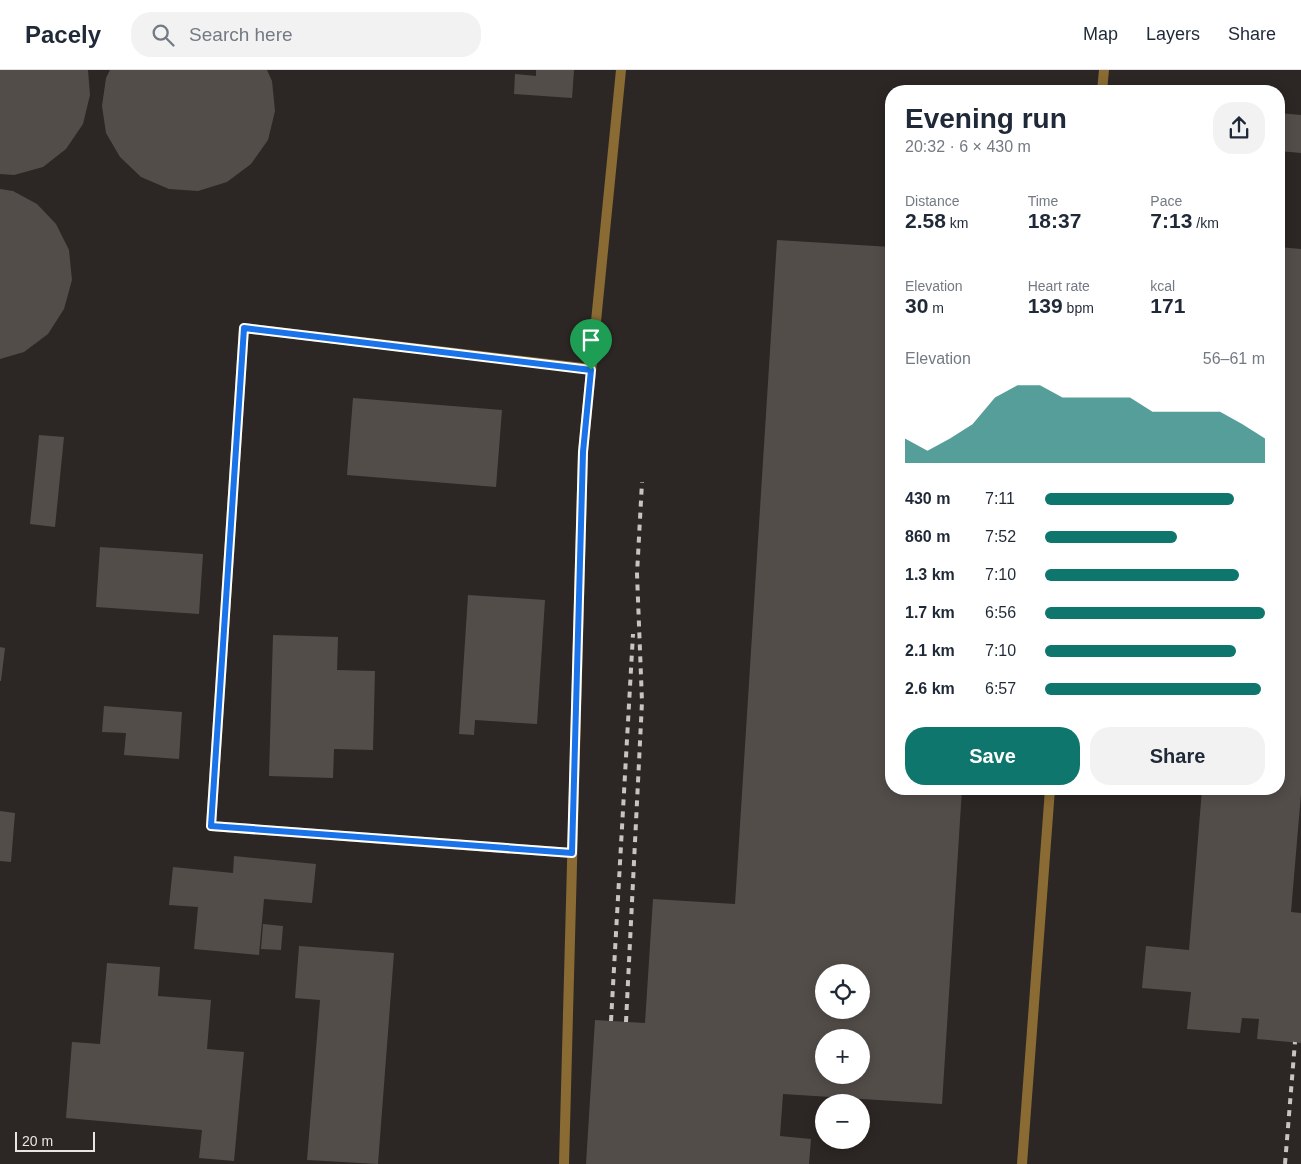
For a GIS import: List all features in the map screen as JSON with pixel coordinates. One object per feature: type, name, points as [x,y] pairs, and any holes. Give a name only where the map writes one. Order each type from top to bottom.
[{"type":"lane","points":[[564,1164],[583,452],[621,70]]},
{"type":"lane","points":[[1103,85],[1104,70]]},
{"type":"lane","points":[[572,853],[211,826],[244,328],[591,370]]},
{"type":"lane","points":[[1022,1164],[1050,795]]},
{"type":"building","points":[[0,70],[88,70],[90,95],[83,124],[66,149],[43,167],[14,175],[0,174]]},
{"type":"building","points":[[110,70],[267,70],[272,81],[275,111],[268,140],[251,164],[227,182],[198,191],[169,189],[141,177],[120,157],[106,133],[102,106],[106,78]]},
{"type":"building","points":[[536,70],[574,70],[572,98],[514,94],[515,74],[536,76]]},
{"type":"building","points":[[1285,114],[1301,115],[1301,153],[1285,152]]},
{"type":"building","points":[[0,189],[13,191],[37,204],[56,224],[69,250],[72,280],[64,309],[48,334],[24,352],[0,359]]},
{"type":"building","points":[[777,240],[885,247],[885,795],[962,795],[942,1104],[870,1099],[870,1094],[815,1094],[815,1096],[783,1094],[780,1136],[811,1139],[809,1164],[586,1164],[595,1020],[645,1023],[653,899],[735,904]]},
{"type":"building","points":[[1285,248],[1301,249],[1301,794],[1291,912],[1301,913],[1301,1043],[1257,1039],[1259,1019],[1242,1018],[1240,1033],[1187,1029],[1191,992],[1142,988],[1146,946],[1189,950],[1202,795],[1285,795]]},
{"type":"building","points":[[353,398],[502,410],[496,487],[347,475]]},
{"type":"building","points":[[39,435],[64,437],[55,527],[30,524]]},
{"type":"building","points":[[100,547],[203,554],[199,614],[96,607]]},
{"type":"building","points":[[468,595],[545,600],[537,724],[475,720],[474,735],[459,734]]},
{"type":"building","points":[[273,635],[338,637],[337,670],[375,671],[373,750],[334,749],[333,778],[269,776]]},
{"type":"building","points":[[0,647],[5,648],[1,681],[0,681]]},
{"type":"building","points":[[104,706],[182,712],[179,759],[124,755],[126,733],[102,732]]},
{"type":"building","points":[[0,811],[15,813],[11,862],[0,861]]},
{"type":"building","points":[[234,856],[316,864],[312,903],[264,899],[259,955],[194,949],[198,907],[169,905],[173,867],[233,873]]},
{"type":"building","points":[[263,924],[283,926],[281,950],[261,949]]},
{"type":"building","points":[[299,946],[394,953],[378,1164],[307,1160],[320,1000],[295,998]]},
{"type":"building","points":[[107,963],[160,967],[158,996],[211,1000],[207,1049],[244,1052],[234,1161],[199,1158],[202,1130],[66,1118],[72,1042],[100,1044]]},
{"type":"railway","points":[[626,1022],[642,702],[637,574],[642,482]]},
{"type":"railway","points":[[611,1021],[633,634]]},
{"type":"railway","points":[[1285,1164],[1295,1042]]},
{"type":"route","points":[[244,328],[591,370],[583,452],[572,853],[211,826],[244,328]]}]
